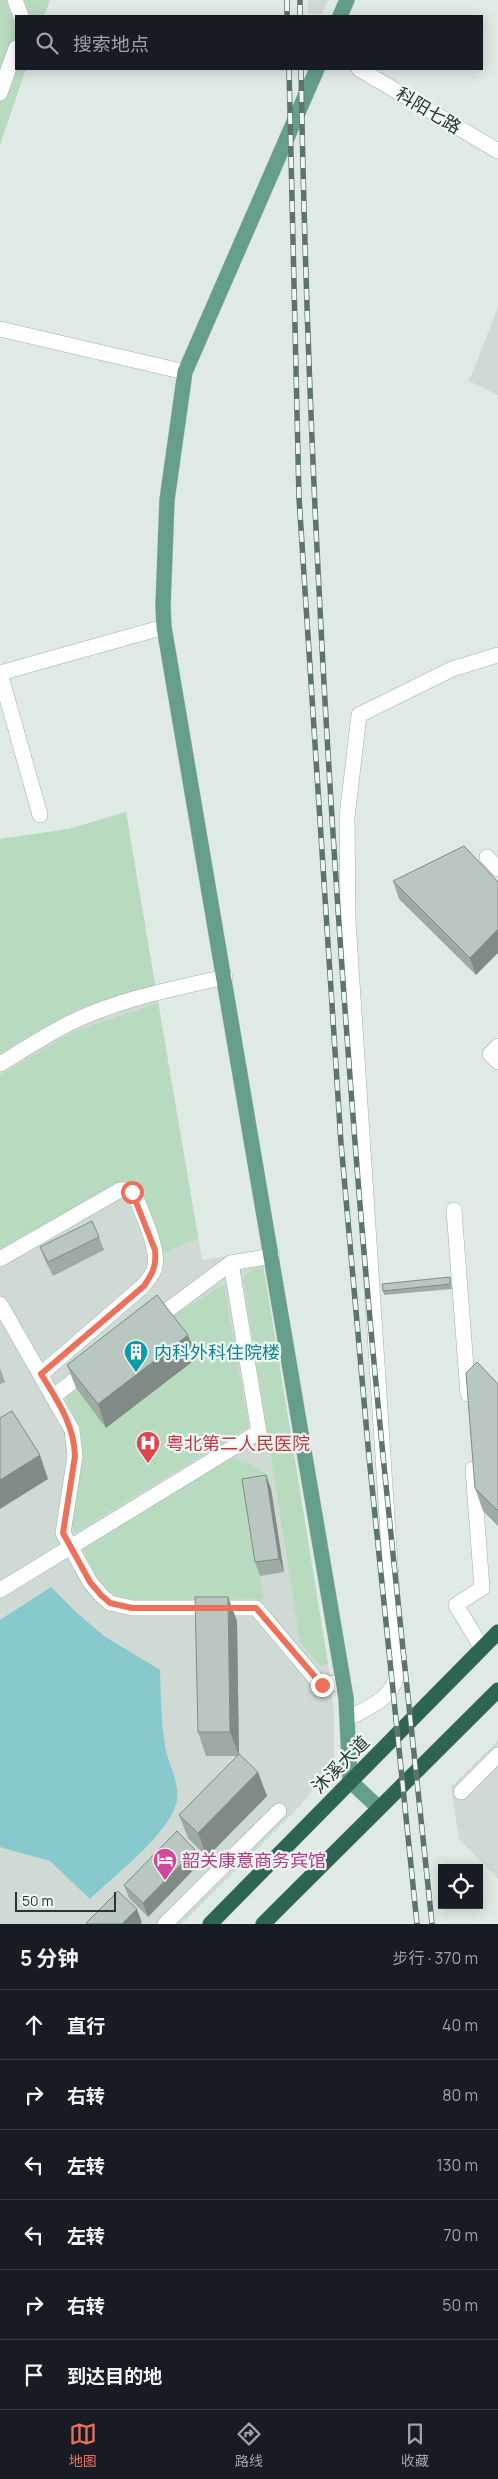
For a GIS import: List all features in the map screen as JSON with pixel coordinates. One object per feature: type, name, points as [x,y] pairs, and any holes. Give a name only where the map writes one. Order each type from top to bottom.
[{"type":"highway","name":"沐溪大道","points":[[210,1924],[498,1632]]},
{"type":"highway","points":[[263,1924],[379,1808],[496,1696]]},
{"type":"main road","points":[[340,15],[347,0]]},
{"type":"main road","points":[[317,70],[185,372],[167,500],[163,606],[164,628],[225,977],[343,1682],[350,1781],[379,1808]]},
{"type":"street","points":[[15,0],[21,15]]},
{"type":"street","points":[[0,93],[15,51]]},
{"type":"street","name":"科阳七路","points":[[361,70],[498,151]]},
{"type":"street","points":[[0,329],[185,372]]},
{"type":"street","points":[[40,815],[0,673],[164,628]]},
{"type":"street","points":[[347,1719],[388,1694],[394,1685],[397,1670],[348,922],[347,817],[359,715],[452,669],[498,655]]},
{"type":"street","points":[[487,857],[498,869]]},
{"type":"street","points":[[0,1064],[70,1023],[99,1011],[145,995],[225,977]]},
{"type":"street","points":[[498,1046],[490,1054],[498,1062]]},
{"type":"street","points":[[0,1259],[120,1190],[128,1190],[135,1195],[155,1250],[154,1271],[144,1286],[41,1374]]},
{"type":"street","points":[[454,1210],[468,1404]]},
{"type":"street","points":[[138,1332],[231,1263],[272,1256]]},
{"type":"street","points":[[0,1590],[259,1432],[231,1263]]},
{"type":"street","points":[[0,1304],[67,1418],[75,1443],[75,1456],[63,1533],[90,1582],[110,1603],[132,1608],[256,1608],[322,1685],[343,1682]]},
{"type":"street","points":[[54,1396],[100,1361]]},
{"type":"street","points":[[472,1453],[482,1588],[456,1605],[482,1648]]},
{"type":"street","points":[[461,1792],[498,1755]]},
{"type":"street","points":[[165,1924],[278,1811]]},
{"type":"shaded area","points":[[308,0],[328,0],[322,14],[308,13]]},
{"type":"shaded area","points":[[498,307],[498,395],[469,381]]},
{"type":"shaded area","name":"粤北第二人民医院","points":[[126,812],[202,1260],[260,1250],[328,1664],[334,1712],[334,1765],[299,1807],[182,1924],[0,1924],[0,839],[69,829]]},
{"type":"shaded area","points":[[498,1740],[498,1879],[459,1839],[451,1787]]},
{"type":"green space","points":[[0,0],[50,0],[44,15],[15,15],[15,70],[26,70],[0,145]]},
{"type":"green space","points":[[126,812],[155,986],[81,1008],[0,1053],[0,839],[69,829]]},
{"type":"green space","points":[[158,1003],[198,1238],[161,1254],[143,1198],[117,1185],[0,1249],[0,1075],[73,1032]]},
{"type":"green space","points":[[263,1263],[328,1664],[320,1666],[300,1642],[243,1277]]},
{"type":"green space","points":[[224,1285],[249,1427],[75,1533],[69,1521],[82,1441],[80,1427],[65,1398],[76,1388],[107,1428],[196,1358],[166,1319]]},
{"type":"green space","points":[[236,1459],[250,1463],[268,1475],[271,1489],[260,1576],[264,1599],[129,1601],[112,1593],[105,1587],[95,1574],[82,1548],[225,1460]]},
{"type":"water","points":[[51,1587],[104,1636],[160,1670],[164,1741],[177,1787],[177,1799],[165,1825],[127,1866],[90,1899],[50,1861],[0,1847],[0,1620]]},
{"type":"building","points":[[464,846],[498,882],[498,929],[470,958],[393,881]]},
{"type":"building","points":[[92,1221],[99,1237],[48,1262],[40,1247]]},
{"type":"building","points":[[450,1277],[450,1284],[383,1291],[382,1284]]},
{"type":"building","points":[[157,1295],[188,1335],[98,1404],[67,1365]]},
{"type":"building","points":[[477,1362],[498,1384],[498,1511],[475,1488],[466,1373]]},
{"type":"building","points":[[12,1411],[40,1455],[0,1480],[0,1418]]},
{"type":"building","points":[[266,1475],[279,1559],[255,1562],[242,1479]]},
{"type":"building","points":[[195,1597],[228,1597],[230,1732],[198,1732]]},
{"type":"building","points":[[239,1754],[258,1772],[198,1833],[179,1815]]},
{"type":"building","points":[[177,1831],[195,1850],[143,1903],[124,1885]]},
{"type":"building","points":[[118,1891],[137,1909],[122,1924],[87,1924],[86,1923]]},
{"type":"railway","points":[[287,0],[287,15]]},
{"type":"railway","points":[[300,0],[300,15]]},
{"type":"railway","points":[[289,70],[299,498],[341,1143],[369,1457],[417,1924]]},
{"type":"railway","points":[[301,70],[313,472],[327,740],[345,1008],[372,1338],[432,1924]]},
{"type":"place","name":"内科外科住院楼","points":[[136,1373]]},
{"type":"place","name":"粤北第二人民医院","points":[[148,1464]]},
{"type":"place","name":"韶关康意商务宾馆","points":[[165,1881]]},
{"type":"route","points":[[132,1192],[135,1195],[155,1250],[154,1271],[144,1286],[41,1374],[67,1418],[75,1443],[75,1456],[63,1533],[90,1582],[110,1603],[132,1608],[256,1608],[322,1685]]}]
